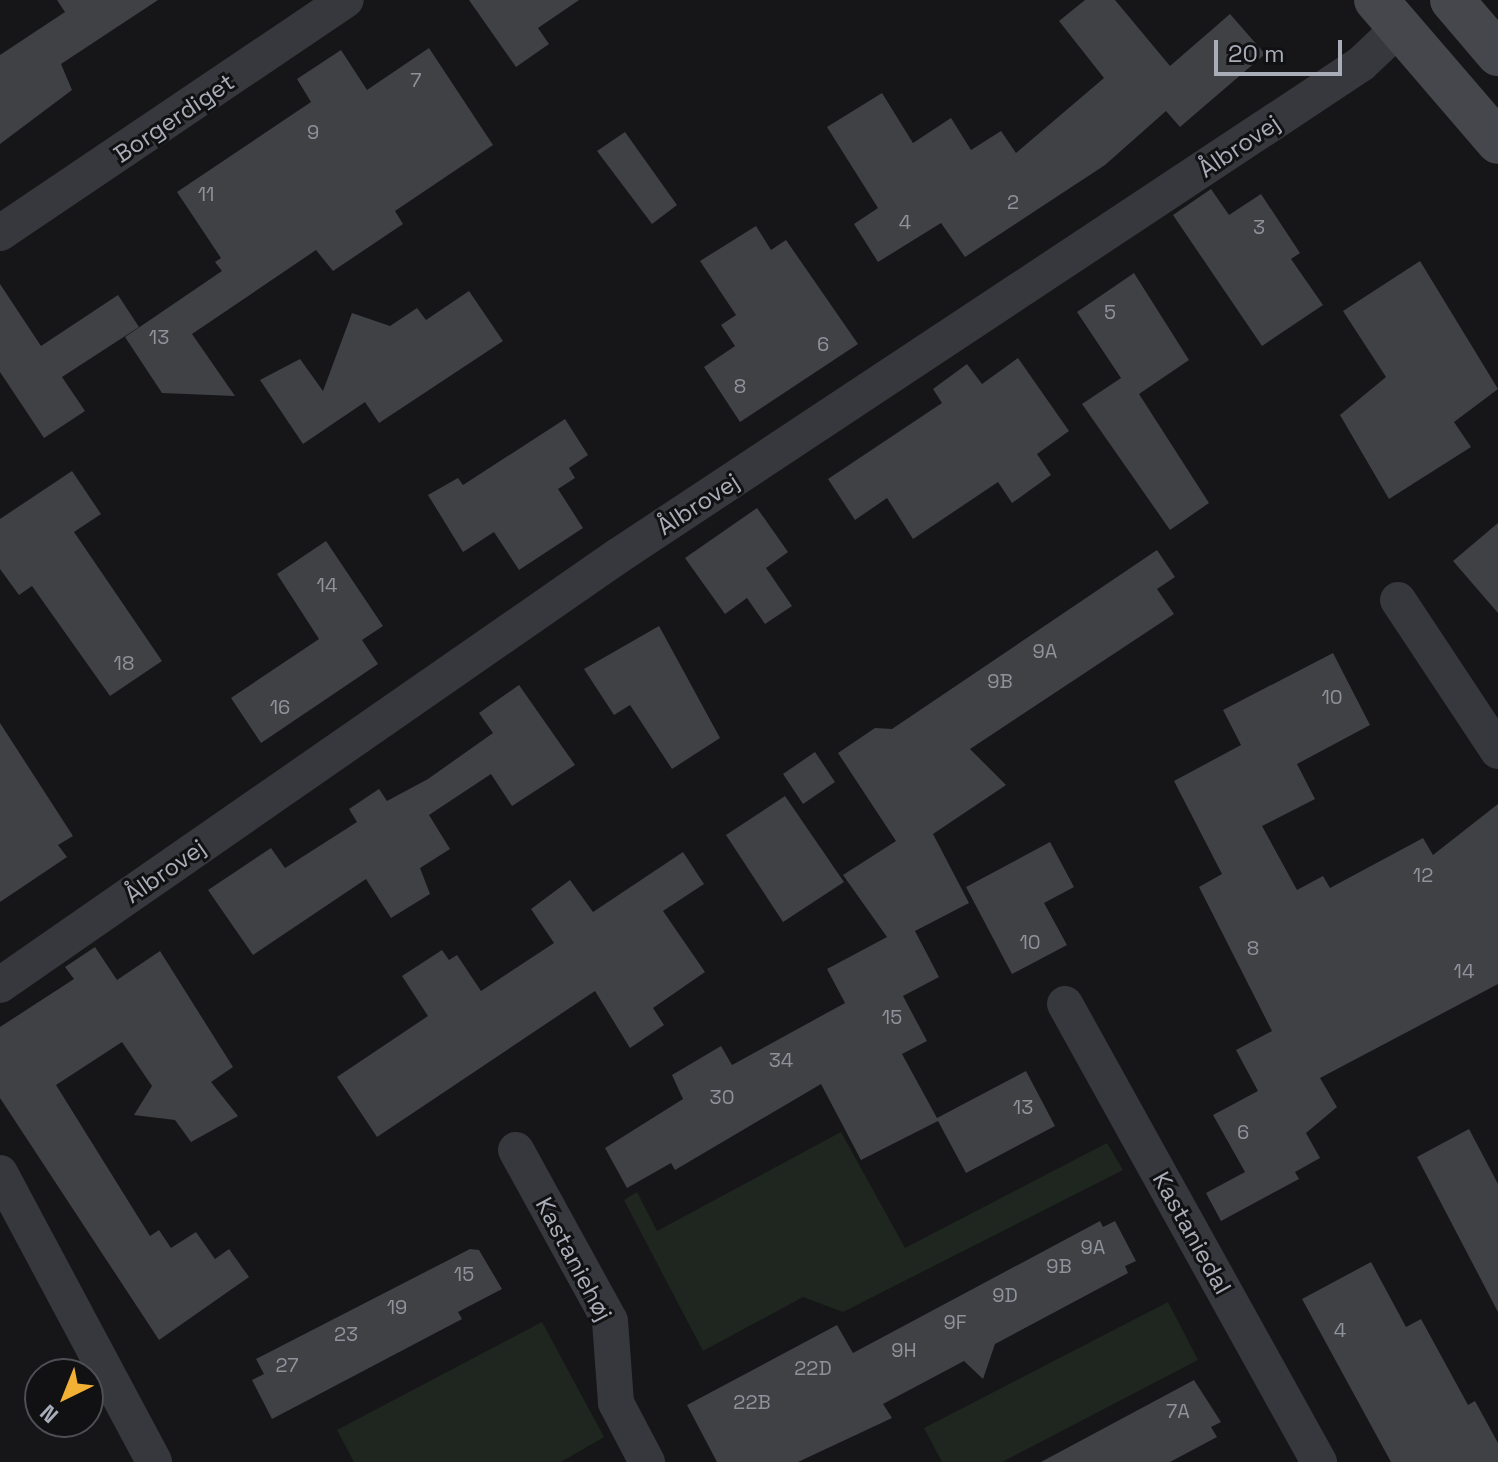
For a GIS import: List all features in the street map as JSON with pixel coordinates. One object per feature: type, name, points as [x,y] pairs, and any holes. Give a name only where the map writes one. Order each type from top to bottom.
[{"type":"main road","points":[[1452,0],[1498,54]]},
{"type":"main road","points":[[1388,14],[1498,142]]},
{"type":"street","name":"Borgerdiget","points":[[0,233],[346,0]]},
{"type":"street","name":"Ålbrovej","points":[[0,985],[605,565],[1361,64],[1388,14]]},
{"type":"street","points":[[1398,600],[1498,751]]},
{"type":"street","name":"Kastaniedal","points":[[1065,1004],[1319,1462]]},
{"type":"street","name":"Kastaniehøj","points":[[516,1150],[610,1321],[616,1403],[647,1462]]},
{"type":"street","points":[[0,1173],[154,1462]]},
{"type":"shaded area","points":[[841,1132],[905,1248],[1107,1143],[1123,1170],[843,1312],[803,1297],[703,1351],[624,1200],[637,1192],[657,1231]]},
{"type":"shaded area","points":[[1168,1302],[1198,1360],[1002,1462],[942,1462],[924,1428]]},
{"type":"shaded area","points":[[542,1322],[604,1437],[561,1462],[354,1462],[337,1430]]},
{"type":"building","points":[[57,0],[158,0],[61,64],[72,90],[0,144],[0,55],[65,12]]},
{"type":"building","points":[[469,0],[579,0],[538,28],[549,44],[516,67]]},
{"type":"building","points":[[1085,0],[1115,0],[1170,66],[1230,14],[1265,54],[1180,127],[1166,111],[1105,165],[965,257],[941,223],[878,262],[854,224],[878,208],[827,127],[882,93],[913,143],[951,118],[971,150],[1001,131],[1016,153],[1104,78],[1059,21]]},
{"type":"building","points":[[429,48],[493,145],[395,211],[403,224],[333,271],[316,250],[192,334],[235,396],[162,393],[125,337],[222,271],[215,262],[221,258],[177,192],[311,102],[297,79],[341,50],[367,90]]},
{"type":"building","points":[[625,132],[677,205],[652,224],[597,151]]},
{"type":"building","points":[[1211,189],[1229,215],[1261,194],[1300,253],[1291,259],[1323,305],[1262,346],[1173,215]]},
{"type":"building","points":[[756,226],[771,250],[786,240],[858,344],[740,422],[704,367],[735,346],[721,325],[736,315],[700,261]]},
{"type":"building","points":[[1420,261],[1498,389],[1454,422],[1471,447],[1389,499],[1340,415],[1386,377],[1343,311]]},
{"type":"building","points":[[1134,273],[1189,360],[1139,394],[1209,503],[1170,530],[1082,404],[1121,378],[1077,312]]},
{"type":"building","points":[[0,284],[41,346],[118,295],[139,327],[62,377],[85,411],[44,438],[0,372]]},
{"type":"building","points":[[469,291],[503,341],[379,423],[365,402],[303,444],[260,380],[300,359],[323,391],[352,313],[390,326],[417,308],[426,320]]},
{"type":"building","points":[[1018,358],[1069,431],[1037,454],[1051,475],[1012,503],[998,482],[913,539],[887,498],[855,520],[828,479],[942,403],[933,389],[967,364],[982,384]]},
{"type":"building","points":[[565,419],[588,455],[569,468],[575,478],[558,489],[583,528],[519,570],[494,532],[463,552],[428,495],[458,478],[463,485]]},
{"type":"building","points":[[72,471],[101,514],[74,532],[162,661],[110,696],[32,586],[19,595],[0,569],[0,519]]},
{"type":"building","points":[[757,508],[788,552],[766,568],[792,606],[765,624],[747,598],[725,614],[685,558]]},
{"type":"building","points":[[1498,523],[1498,613],[1453,561]]},
{"type":"building","points":[[326,541],[383,626],[362,640],[378,664],[261,743],[231,698],[319,639],[277,574]]},
{"type":"building","points":[[1157,550],[1175,577],[1157,589],[1174,614],[970,749],[1006,785],[933,834],[969,903],[915,931],[939,977],[903,996],[927,1041],[902,1054],[937,1118],[1026,1071],[1055,1126],[966,1173],[938,1121],[861,1160],[821,1084],[675,1170],[671,1163],[627,1188],[605,1148],[683,1099],[672,1075],[721,1046],[732,1065],[845,1003],[827,969],[887,937],[843,875],[896,841],[838,753],[875,728],[892,729]]},
{"type":"building","points":[[659,626],[720,738],[672,769],[630,705],[614,715],[584,669]]},
{"type":"building","points":[[1333,653],[1370,725],[1297,764],[1315,799],[1262,826],[1297,890],[1323,876],[1330,888],[1423,838],[1433,855],[1498,804],[1498,984],[1320,1078],[1337,1107],[1306,1133],[1320,1158],[1295,1172],[1299,1179],[1221,1221],[1206,1193],[1245,1172],[1213,1115],[1258,1091],[1236,1050],[1272,1031],[1199,887],[1222,874],[1174,781],[1241,745],[1223,710]]},
{"type":"building","points":[[519,685],[575,765],[512,806],[491,774],[429,815],[450,849],[420,868],[430,894],[391,918],[366,879],[253,955],[208,890],[271,848],[285,868],[357,822],[349,809],[379,789],[387,801],[428,779],[493,733],[479,713]]},
{"type":"building","points":[[0,723],[73,836],[58,845],[67,857],[0,902]]},
{"type":"building","points":[[815,752],[835,782],[803,804],[783,774]]},
{"type":"building","points":[[785,796],[844,882],[783,922],[726,835]]},
{"type":"building","points":[[1050,842],[1074,887],[1044,903],[1067,945],[1012,974],[966,887]]},
{"type":"building","points":[[683,852],[704,884],[663,911],[705,972],[653,1008],[664,1025],[630,1048],[595,991],[377,1137],[337,1077],[428,1016],[402,976],[442,950],[449,960],[457,955],[481,991],[554,943],[531,909],[570,880],[593,912]]},
{"type":"building","points":[[95,947],[117,980],[160,951],[233,1067],[211,1082],[238,1116],[191,1142],[175,1120],[134,1115],[152,1086],[122,1042],[56,1085],[150,1236],[159,1230],[171,1248],[196,1232],[215,1259],[229,1249],[249,1277],[159,1340],[0,1098],[0,1027],[74,979],[65,967]]},
{"type":"building","points":[[1469,1129],[1498,1184],[1498,1312],[1417,1157]]},
{"type":"building","points":[[1100,1221],[1103,1227],[1115,1221],[1136,1261],[1125,1266],[1128,1273],[995,1344],[983,1379],[964,1361],[883,1404],[892,1418],[798,1462],[717,1462],[687,1405],[837,1325],[853,1353]]},
{"type":"building","points":[[470,1249],[479,1250],[502,1289],[458,1312],[462,1319],[272,1419],[252,1380],[264,1374],[256,1359]]},
{"type":"building","points":[[1371,1262],[1406,1327],[1421,1319],[1468,1405],[1475,1401],[1498,1443],[1498,1462],[1391,1462],[1302,1299]]},
{"type":"building","points":[[1194,1380],[1221,1422],[1211,1427],[1217,1437],[1170,1462],[1041,1462]]}]
